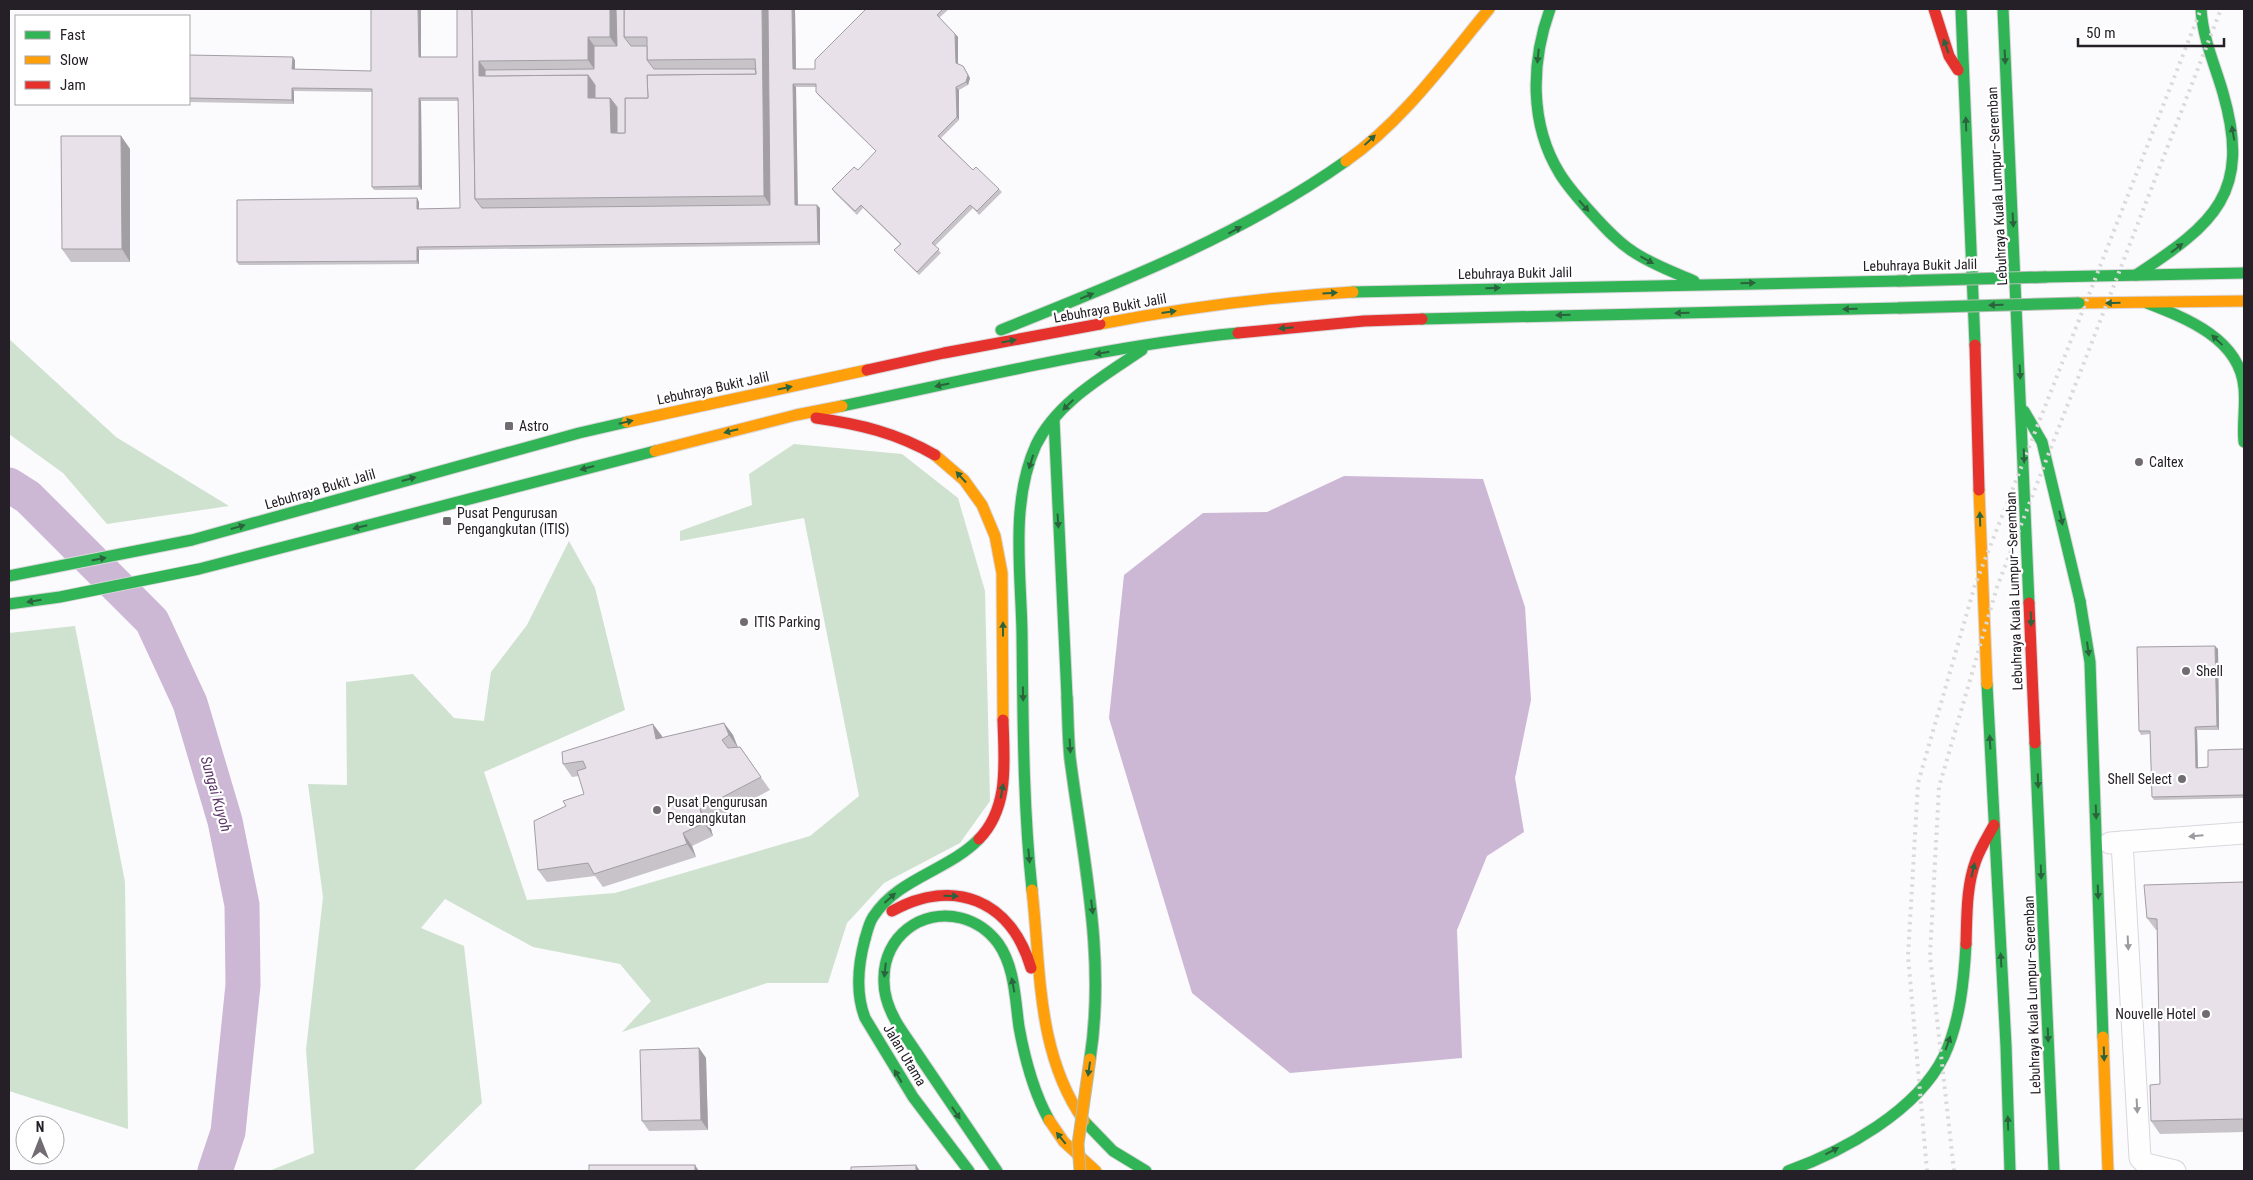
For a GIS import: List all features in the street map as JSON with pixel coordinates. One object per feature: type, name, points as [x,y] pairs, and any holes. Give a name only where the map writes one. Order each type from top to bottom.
[{"type":"main road","points":[[944,353],[1170,262],[1235,231],[1288,199],[1354,156],[1431,80],[1489,9]]},
{"type":"main road","points":[[1550,9],[1538,48],[1536,92],[1538,113],[1551,157],[1576,196],[1608,231],[1626,247],[1662,268],[1700,284]]},
{"type":"main road","points":[[1934,9],[1949,56],[1964,80]]},
{"type":"main road","name":"Lebuhraya Kuala Lumpur–Seremban","points":[[1961,9],[1976,363],[1981,568],[2006,1046],[2010,1171]]},
{"type":"main road","name":"Lebuhraya Kuala Lumpur–Seremban","points":[[2003,9],[2054,1171]]},
{"type":"main road","points":[[2136,275],[2173,252],[2204,226],[2217,213],[2233,181],[2237,154],[2232,127],[2205,41],[2201,9]]},
{"type":"main road","name":"Lebuhraya Bukit Jalil","points":[[9,576],[192,540],[578,433],[944,353],[1146,316],[1299,295],[1365,291],[2244,273]]},
{"type":"main road","points":[[9,604],[60,597],[199,568],[796,415],[1077,358],[1227,334],[1364,321],[1468,317],[2244,301]]},
{"type":"main road","points":[[2147,302],[2180,316],[2214,336],[2233,357],[2244,379],[2244,442]]},
{"type":"main road","points":[[1146,1171],[1134,1166],[1090,1130],[1074,1108],[1054,1058],[1041,998],[1026,824],[1022,517],[1025,484],[1031,460],[1037,444],[1054,420],[1092,385],[1150,345]]},
{"type":"main road","points":[[2022,408],[2042,442],[2080,601],[2090,662],[2108,1165]]},
{"type":"main road","points":[[796,415],[840,420],[892,432],[933,452],[960,476],[971,489],[990,524],[1000,555],[1003,596],[1004,779],[998,810],[985,834],[965,852],[901,888],[888,899],[868,926],[865,939]]},
{"type":"main road","points":[[1054,420],[1070,756],[1089,880],[1096,957],[1096,992],[1092,1048],[1078,1144],[1080,1171]]},
{"type":"main road","points":[[1788,1171],[1803,1166],[1876,1126],[1918,1092],[1938,1066],[1955,1022],[1960,994],[1969,888],[1975,861],[1994,826]]},
{"type":"main road","points":[[865,939],[884,915],[916,899],[948,895],[976,900],[1005,918],[1020,939],[1041,998]]},
{"type":"main road","points":[[997,1171],[975,1142],[893,1017],[885,993],[884,971],[888,952],[903,932],[911,925],[928,917],[953,916],[972,921],[992,935],[1001,947],[1007,960],[1013,984],[1022,1043],[1034,1090],[1057,1135],[1071,1151],[1096,1171]]},
{"type":"main road","name":"Jalan Utama","points":[[865,939],[859,957],[858,975],[862,1008],[868,1024],[904,1087],[969,1171]]},
{"type":"street","points":[[2097,843],[2244,833]]},
{"type":"street","points":[[2122,842],[2140,1158],[2146,1164],[2175,1171]]},
{"type":"street","points":[[2108,1165],[2140,1158]]},
{"type":"green space","points":[[9,339],[116,437],[229,506],[107,524],[63,473],[9,434]]},
{"type":"green space","points":[[794,444],[902,454],[958,498],[985,591],[990,801],[960,843],[884,883],[847,923],[828,983],[767,983],[622,1032],[651,1001],[620,964],[533,947],[445,899],[421,928],[464,946],[482,1103],[413,1171],[269,1171],[314,1153],[306,1050],[323,897],[308,784],[347,785],[346,682],[413,674],[454,718],[484,721],[491,672],[527,625],[569,541],[595,588],[625,710],[484,772],[527,900],[615,893],[810,836],[859,796],[804,518],[680,541],[680,531],[752,505],[749,474]]},
{"type":"green space","points":[[75,626],[125,882],[128,1129],[9,1091],[9,633]]},
{"type":"shaded area","points":[[1344,476],[1483,479],[1525,607],[1531,700],[1515,778],[1524,832],[1487,856],[1457,930],[1462,1058],[1290,1073],[1192,993],[1109,718],[1124,575],[1203,513],[1267,512]]},
{"type":"building","points":[[371,9],[418,9],[419,57],[457,57],[457,9],[472,9],[475,199],[482,208],[770,205],[768,9],[792,9],[793,69],[815,69],[815,60],[866,9],[943,9],[937,15],[955,34],[956,63],[963,66],[968,75],[966,82],[956,87],[957,117],[938,136],[973,170],[976,167],[999,189],[977,211],[970,205],[932,243],[939,249],[917,272],[894,250],[901,244],[861,205],[855,211],[832,189],[854,167],[858,170],[876,151],[816,92],[816,84],[793,84],[795,205],[817,205],[818,242],[417,247],[417,261],[237,262],[237,200],[417,198],[417,209],[460,208],[458,98],[419,98],[419,186],[372,187],[372,89],[292,88],[292,100],[190,98],[190,55],[293,57],[292,69],[371,71]]},
{"type":"building","points":[[472,9],[610,9],[610,37],[588,37],[588,60],[479,61],[479,76],[588,75],[588,98],[610,98],[611,133],[625,133],[625,98],[648,98],[647,75],[756,74],[755,59],[647,60],[647,37],[624,37],[624,9],[762,9],[764,196],[475,199]]},
{"type":"building","points":[[616,9],[624,9],[624,37],[631,46],[647,46],[647,60],[654,69],[755,69],[756,74],[647,75],[648,98],[625,98],[625,133],[617,133],[617,107],[610,98],[595,98],[595,85],[588,75],[485,76],[485,70],[594,69],[594,46],[617,46]]},
{"type":"building","points":[[61,136],[121,136],[122,249],[62,249]]},
{"type":"building","points":[[2215,646],[2217,726],[2195,727],[2196,768],[2208,767],[2208,750],[2244,749],[2244,795],[2152,797],[2150,731],[2139,731],[2137,647]]},
{"type":"building","name":"Pusat Pengurusan Pengangkutan","points":[[724,723],[729,735],[722,740],[728,748],[740,747],[761,777],[700,809],[704,823],[683,833],[687,844],[594,874],[588,863],[538,870],[534,821],[566,806],[563,801],[584,794],[577,771],[586,768],[583,761],[563,764],[562,752],[653,724],[656,739]]},
{"type":"building","name":"Nouvelle Hotel","points":[[2244,882],[2244,1119],[2151,1121],[2150,1085],[2160,1084],[2157,919],[2147,918],[2144,885]]},
{"type":"building","points":[[699,1048],[701,1120],[642,1121],[640,1050]]},
{"type":"building","points":[[589,1165],[695,1165],[695,1171],[589,1171]]},
{"type":"building","points":[[916,1165],[916,1171],[851,1171],[851,1167]]},
{"type":"waterway","name":"Sungai Kuyoh","points":[[9,485],[28,497],[152,621],[190,703],[225,821],[242,905],[243,985],[228,1132],[215,1171]]},
{"type":"railway","points":[[1927,1171],[1908,956],[1918,783],[1975,585],[2201,9]]},
{"type":"railway","points":[[1954,1171],[1930,956],[1939,787],[1997,587],[2221,9]]},
{"type":"traffic: fast","points":[[1550,9],[1539,50],[1536,93],[1543,135],[1550,155],[1560,174],[1582,202],[1622,244],[1647,260],[1694,281]]},
{"type":"traffic: fast","points":[[1961,9],[1975,345]]},
{"type":"traffic: fast","points":[[2003,9],[2029,603]]},
{"type":"traffic: fast","points":[[2136,275],[2187,239],[2205,221],[2220,202],[2229,181],[2233,156],[2231,127],[2223,93],[2207,42],[2201,9]]},
{"type":"traffic: fast","points":[[1001,330],[1091,294],[1222,235],[1306,188],[1346,161]]},
{"type":"traffic: fast","points":[[2046,277],[2244,273]]},
{"type":"traffic: fast","points":[[1898,281],[2046,277]]},
{"type":"traffic: fast","points":[[1353,292],[1898,281]]},
{"type":"traffic: fast","points":[[1899,308],[2079,303]]},
{"type":"traffic: fast","points":[[2147,303],[2178,316],[2209,333],[2233,356],[2240,371],[2244,388],[2244,442]]},
{"type":"traffic: fast","points":[[1422,319],[1899,308]]},
{"type":"traffic: fast","points":[[842,406],[1089,355],[1138,346],[1238,333]]},
{"type":"traffic: fast","points":[[1032,890],[1025,794],[1019,562],[1020,514],[1023,490],[1028,467],[1036,445],[1056,416],[1097,380],[1142,350]]},
{"type":"traffic: fast","points":[[2024,411],[2042,442],[2080,601]]},
{"type":"traffic: fast","points":[[1054,420],[1067,697]]},
{"type":"traffic: fast","points":[[9,576],[192,540],[579,433],[627,422]]},
{"type":"traffic: fast","points":[[9,604],[60,597],[199,569],[655,451]]},
{"type":"traffic: fast","points":[[2080,601],[2090,662],[2103,1037]]},
{"type":"traffic: fast","points":[[1987,684],[2006,1046],[2010,1171]]},
{"type":"traffic: fast","points":[[1067,697],[1070,758],[1091,908],[1094,946],[1094,1021],[1090,1059]]},
{"type":"traffic: fast","points":[[2035,743],[2054,1171]]},
{"type":"traffic: fast","points":[[865,939],[873,917],[883,904],[909,884],[967,850],[979,839]]},
{"type":"traffic: fast","points":[[997,1171],[894,1019],[888,1006],[884,985],[886,963],[890,950],[898,938],[908,929],[932,917],[961,918],[982,928],[998,943],[1004,952],[1011,973],[1019,1027],[1030,1075],[1038,1098],[1049,1120]]},
{"type":"traffic: fast","points":[[865,939],[859,978],[860,998],[865,1018],[913,1097],[969,1171]]},
{"type":"traffic: fast","points":[[1788,1171],[1810,1163],[1877,1127],[1898,1111],[1932,1076],[1944,1056],[1954,1029],[1962,987],[1966,944]]},
{"type":"traffic: fast","points":[[1084,1121],[1113,1151],[1146,1171]]},
{"type":"traffic: slow","points":[[1346,161],[1367,145],[1405,109],[1489,9]]},
{"type":"traffic: slow","points":[[1100,324],[1226,304],[1353,292]]},
{"type":"traffic: slow","points":[[2079,303],[2244,301]]},
{"type":"traffic: slow","points":[[627,422],[867,370]]},
{"type":"traffic: slow","points":[[655,451],[796,415],[842,406]]},
{"type":"traffic: slow","points":[[935,455],[964,480],[982,505],[995,536],[1002,573],[1003,720]]},
{"type":"traffic: slow","points":[[1979,490],[1987,684]]},
{"type":"traffic: slow","points":[[1032,890],[1043,1010],[1049,1039],[1068,1095],[1084,1121]]},
{"type":"traffic: slow","points":[[2103,1037],[2108,1171]]},
{"type":"traffic: slow","points":[[1080,1171],[1078,1144],[1090,1059]]},
{"type":"traffic: slow","points":[[1049,1120],[1064,1142],[1096,1171]]},
{"type":"traffic: jam","points":[[1934,9],[1949,56],[1958,70]]},
{"type":"traffic: jam","points":[[1238,333],[1364,321],[1422,319]]},
{"type":"traffic: jam","points":[[867,370],[944,353],[1100,324]]},
{"type":"traffic: jam","points":[[1975,345],[1979,490]]},
{"type":"traffic: jam","points":[[816,418],[877,430],[921,447],[935,455]]},
{"type":"traffic: jam","points":[[2029,603],[2035,743]]},
{"type":"traffic: jam","points":[[979,839],[996,813],[1000,798],[1004,767],[1003,720]]},
{"type":"traffic: jam","points":[[1966,944],[1970,881],[1976,860],[1994,825]]},
{"type":"traffic: jam","points":[[892,911],[915,901],[937,896],[958,896],[977,901],[995,911],[1010,926],[1022,945],[1031,968]]},
{"type":"place","name":"Astro","points":[[509,426]]},
{"type":"place","name":"Caltex","points":[[2139,462]]},
{"type":"place","name":"Pusat Pengurusan Pengangkutan (ITIS)","points":[[447,521]]},
{"type":"place","name":"ITIS Parking","points":[[744,622]]},
{"type":"place","name":"Shell","points":[[2186,671]]},
{"type":"place","name":"Shell Select","points":[[2182,779]]},
{"type":"place","name":"Pusat Pengurusan Pengangkutan","points":[[657,810]]},
{"type":"place","name":"Nouvelle Hotel","points":[[2206,1014]]}]
